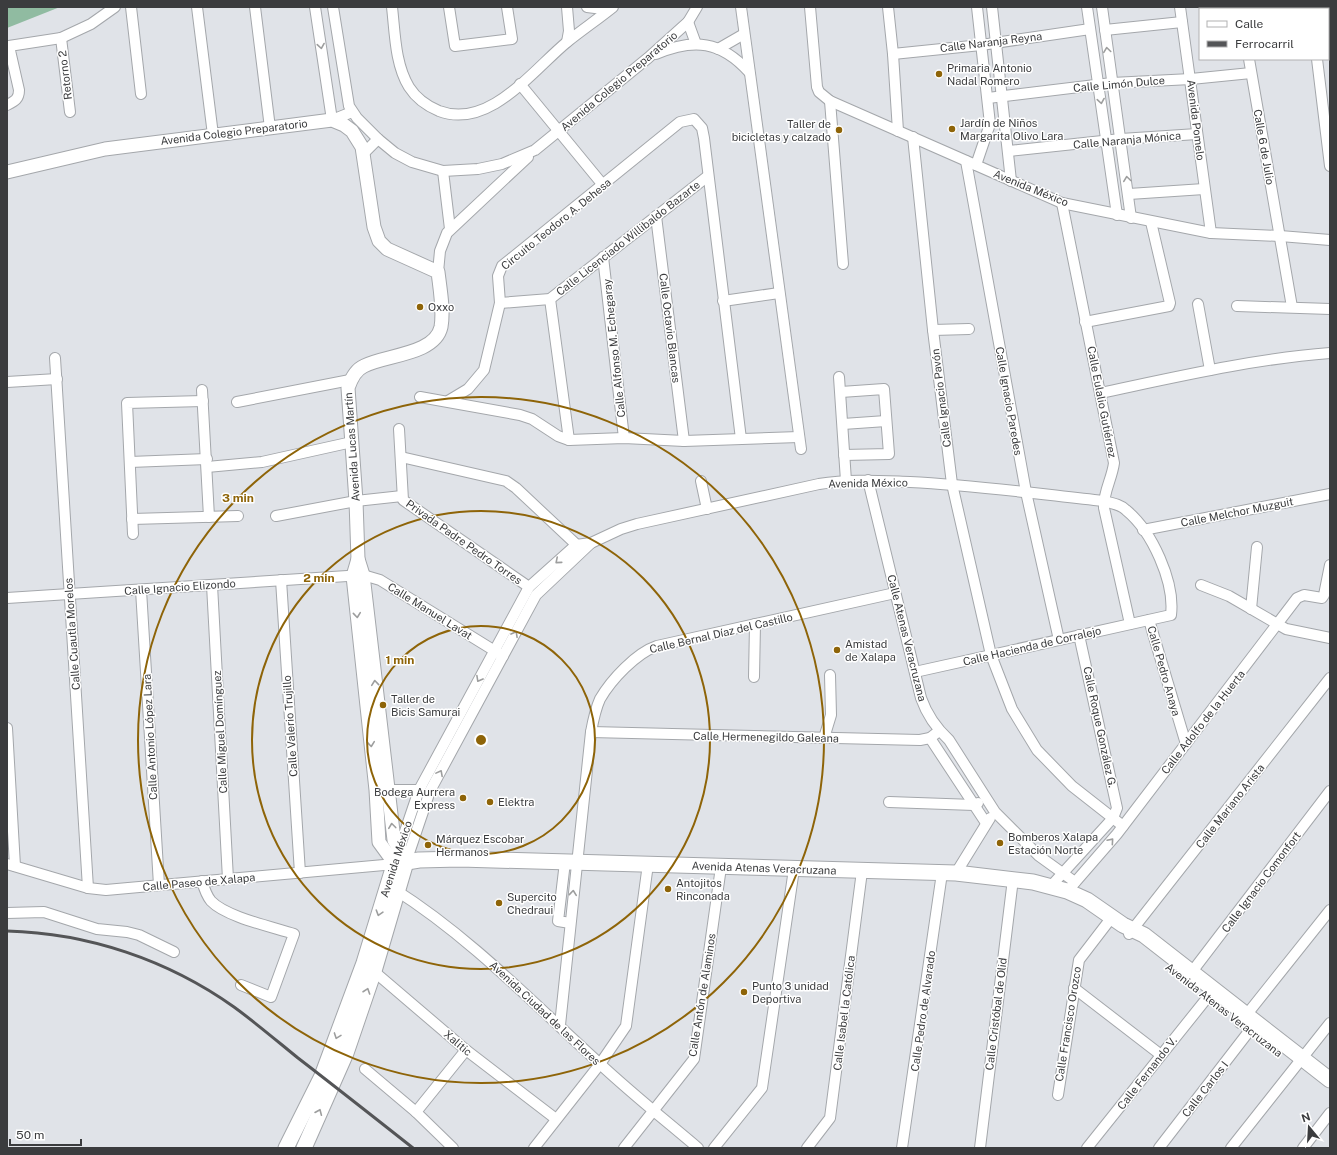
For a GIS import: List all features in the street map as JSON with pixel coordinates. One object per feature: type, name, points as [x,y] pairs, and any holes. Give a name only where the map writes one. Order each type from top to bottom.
[{"type":"main road","name":"Avenida Atenas Veracruzana","points":[[400,858],[949,873],[1013,879],[1051,886],[1071,887],[1124,926],[1144,935],[1191,973],[1246,1023]]},
{"type":"main road","name":"Avenida México","points":[[304,1148],[346,1053],[400,858]]},
{"type":"main road","name":"Avenida Atenas Veracruzana","points":[[1124,926],[1138,943],[1207,998],[1246,1023],[1299,1062],[1330,1080]]},
{"type":"main road","name":"Avenida México","points":[[286,1148],[322,1076],[369,967]]},
{"type":"main road","name":"Avenida Atenas Veracruzana","points":[[1299,1062],[1330,1092]]},
{"type":"main road","points":[[298,1122],[312,1130]]},
{"type":"street","points":[[7,105],[16,100],[19,90],[8,43],[61,38],[91,24],[115,7]]},
{"type":"street","points":[[131,7],[141,94]]},
{"type":"street","points":[[198,7],[213,135]]},
{"type":"street","points":[[255,7],[270,128]]},
{"type":"street","points":[[315,7],[332,120],[344,125],[352,131],[359,140],[363,154],[374,227],[378,241],[387,249],[438,272]]},
{"type":"street","points":[[333,7],[352,112]]},
{"type":"street","points":[[392,7],[403,72],[409,86],[417,98],[430,108],[447,114],[460,115],[475,114],[491,107],[520,84],[567,42],[613,7]]},
{"type":"street","points":[[449,7],[455,46],[512,39],[507,7]]},
{"type":"street","points":[[567,7],[569,31],[567,42]]},
{"type":"street","points":[[587,7],[603,9],[613,7]]},
{"type":"street","name":"Avenida Colegio Preparatorio","points":[[438,272],[442,244],[450,229],[535,150],[648,58],[688,22],[697,7]]},
{"type":"street","points":[[741,7],[801,449]]},
{"type":"street","name":"Avenida México","points":[[810,7],[817,87],[819,92],[830,101],[1062,203],[1211,233],[1330,240]]},
{"type":"street","points":[[888,7],[893,54],[898,131]]},
{"type":"street","points":[[976,165],[990,124],[977,7]]},
{"type":"street","points":[[992,7],[1009,151],[1011,181]]},
{"type":"street","points":[[1087,7],[1117,215]]},
{"type":"street","points":[[1102,7],[1104,30],[1129,194],[1131,218]]},
{"type":"street","name":"Avenida Pomelo","points":[[1180,7],[1211,233]]},
{"type":"street","points":[[688,22],[696,44]]},
{"type":"street","points":[[1104,30],[1182,22]]},
{"type":"street","name":"Calle Naranja Reyna","points":[[893,54],[981,45],[1090,29]]},
{"type":"street","points":[[718,49],[744,34]]},
{"type":"street","name":"Retorno 2","points":[[61,38],[70,112]]},
{"type":"street","points":[[648,58],[673,48],[696,44],[718,49],[733,56],[749,72]]},
{"type":"street","name":"Calle 6 de Julio","points":[[1249,60],[1292,307]]},
{"type":"street","points":[[1316,60],[1330,166]]},
{"type":"street","name":"Calle Limón Dulce","points":[[988,98],[1112,83],[1191,79],[1251,73]]},
{"type":"street","points":[[520,84],[603,186]]},
{"type":"street","points":[[830,101],[844,264]]},
{"type":"street","name":"Avenida Colegio Preparatorio","points":[[7,172],[105,149],[332,120],[352,112],[378,139],[396,153],[412,162],[443,171],[478,169],[502,164],[535,150]]},
{"type":"street","name":"Circuito Teodoro A. Dehesa","points":[[448,401],[468,389],[484,370],[500,303],[498,276],[502,266],[603,186],[680,122],[687,119],[694,119],[702,128],[741,439]]},
{"type":"street","name":"Calle Naranja Mónica","points":[[1009,151],[1107,140],[1197,134]]},
{"type":"street","name":"Calle Ignacio Pavón","points":[[913,138],[933,330],[952,484],[991,655],[1012,709],[1037,750],[1072,786],[1122,826]]},
{"type":"street","points":[[363,154],[378,139]]},
{"type":"street","name":"Calle Ignacio Paredes","points":[[966,161],[1026,492],[1060,640]]},
{"type":"street","points":[[443,171],[450,229]]},
{"type":"street","name":"Calle Licenciado Willibaldo Bazarte","points":[[500,303],[550,299],[708,176]]},
{"type":"street","points":[[1129,194],[1204,189]]},
{"type":"street","name":"Calle Eulalio Gutiérrez","points":[[1062,203],[1114,463],[1113,471],[1103,501]]},
{"type":"street","name":"Calle Octavio Blancas","points":[[656,216],[684,441]]},
{"type":"street","points":[[1085,322],[1169,306],[1170,303],[1151,222]]},
{"type":"street","name":"Calle Alfonso M. Echegaray","points":[[603,257],[624,438]]},
{"type":"street","name":"Avenida Lucas Martín","points":[[400,858],[379,842],[382,790],[358,576],[356,501],[348,396],[350,380],[355,373],[364,366],[420,348],[436,337],[440,329],[442,318],[438,272]]},
{"type":"street","points":[[723,301],[779,293]]},
{"type":"street","points":[[550,299],[569,440]]},
{"type":"street","points":[[1198,304],[1210,370]]},
{"type":"street","points":[[1237,306],[1330,309]]},
{"type":"street","points":[[933,330],[969,329]]},
{"type":"street","points":[[1100,394],[1210,370],[1281,358],[1330,353]]},
{"type":"street","name":"Calle Cuautla Morelos","points":[[55,358],[88,888]]},
{"type":"street","points":[[839,377],[846,481]]},
{"type":"street","points":[[7,382],[57,379]]},
{"type":"street","points":[[237,402],[350,380]]},
{"type":"street","points":[[202,390],[210,517]]},
{"type":"street","points":[[841,392],[884,390],[889,454],[844,455]]},
{"type":"street","points":[[420,397],[520,415],[532,419],[558,436],[569,440],[624,438],[684,441],[799,437]]},
{"type":"street","points":[[133,534],[127,403],[203,401]]},
{"type":"street","points":[[842,424],[886,421]]},
{"type":"street","points":[[276,516],[356,501],[402,496],[399,429]]},
{"type":"street","points":[[130,462],[262,462],[352,442]]},
{"type":"street","points":[[401,457],[506,481],[516,488],[580,548]]},
{"type":"street","name":"Avenida México","points":[[400,858],[430,791],[498,654],[529,587],[580,548],[629,526],[819,484],[868,480],[952,484],[1103,501],[1126,509],[1143,530]]},
{"type":"street","name":"Calle Atenas Veracruzana","points":[[868,480],[914,672],[927,713],[939,731],[949,740],[995,812],[1028,846],[1063,874],[1071,887]]},
{"type":"street","points":[[701,481],[707,509]]},
{"type":"street","name":"Calle Melchor Muzguit","points":[[1143,530],[1330,494]]},
{"type":"street","name":"Privada Padre Pedro Torres","points":[[402,496],[407,504],[529,587]]},
{"type":"street","points":[[1103,501],[1130,624]]},
{"type":"street","points":[[132,519],[238,516]]},
{"type":"street","name":"Calle Hacienda de Corralejo","points":[[914,672],[1171,615],[1173,601],[1164,567],[1143,530]]},
{"type":"street","points":[[1251,609],[1257,547]]},
{"type":"street","name":"Avenida México","points":[[400,858],[419,790],[498,654],[536,595],[580,548]]},
{"type":"street","name":"Calle Adolfo de la Huerta","points":[[1071,887],[1122,826],[1300,596],[1322,598],[1330,565]]},
{"type":"street","name":"Calle Ignacio Elizondo","points":[[7,598],[358,576]]},
{"type":"street","name":"Calle Manuel Lavat","points":[[358,576],[380,580],[498,654]]},
{"type":"street","name":"Calle Valerio Trujillo","points":[[281,580],[300,873]]},
{"type":"street","name":"Calle Miguel Domínguez","points":[[212,585],[228,879]]},
{"type":"street","points":[[1201,585],[1229,596],[1278,625],[1295,632],[1330,638]]},
{"type":"street","name":"Calle Antonio López Lara","points":[[141,590],[159,885]]},
{"type":"street","name":"Calle Bernal Díaz del Castillo","points":[[560,1025],[570,923],[558,921],[570,863],[591,732],[596,710],[610,685],[645,650],[755,624],[895,594]]},
{"type":"street","name":"Calle Pedro Anaya","points":[[1149,620],[1186,744]]},
{"type":"street","points":[[754,677],[755,624]]},
{"type":"street","name":"Calle Roque González G.","points":[[1079,635],[1115,797],[1117,808],[1113,818]]},
{"type":"street","points":[[824,738],[831,715],[830,675]]},
{"type":"street","name":"Calle Mariano Arista","points":[[1124,926],[1330,678]]},
{"type":"street","points":[[7,728],[11,865]]},
{"type":"street","points":[[939,731],[930,738],[986,823]]},
{"type":"street","name":"Calle Hermenegildo Galeana","points":[[591,732],[920,740],[930,738]]},
{"type":"street","points":[[382,790],[419,790]]},
{"type":"street","name":"Calle Ignacio Comonfort","points":[[1191,973],[1326,803],[1330,791]]},
{"type":"street","points":[[889,802],[974,805],[986,799]]},
{"type":"street","points":[[949,873],[995,812]]},
{"type":"street","points":[[1051,886],[1113,818]]},
{"type":"street","name":"Calle Paseo de Xalapa","points":[[11,865],[88,888],[106,890],[300,873],[400,858]]},
{"type":"street","points":[[534,1148],[600,1064],[626,1026],[648,864]]},
{"type":"street","name":"Calle Antón de Alaminos","points":[[624,1148],[694,1059],[721,867]]},
{"type":"street","points":[[714,1148],[762,1088],[794,869]]},
{"type":"street","name":"Calle Isabel la Católica","points":[[807,1148],[830,1118],[862,871]]},
{"type":"street","name":"Calle Pedro de Alvarado","points":[[902,1148],[949,873]]},
{"type":"street","name":"Calle Cristóbal de Olid","points":[[980,1148],[1013,879]]},
{"type":"street","points":[[202,881],[207,895],[220,908],[232,914],[294,934],[271,996],[241,985]]},
{"type":"street","name":"Avenida Ciudad de las Flores","points":[[392,888],[446,926],[487,960],[560,1025],[600,1064],[698,1148]]},
{"type":"street","name":"Calle Carlos I","points":[[1159,1148],[1246,1023],[1330,910]]},
{"type":"street","points":[[7,913],[44,912],[97,929],[127,932],[139,935],[174,952]]},
{"type":"street","name":"Calle Francisco Orozco","points":[[1058,1095],[1078,960],[1124,926]]},
{"type":"street","name":"Xalitic","points":[[369,967],[466,1050],[556,1119]]},
{"type":"street","points":[[1074,988],[1161,1055]]},
{"type":"street","name":"Calle Fernando V.","points":[[1087,1148],[1207,998]]},
{"type":"street","points":[[1231,1148],[1330,1023]]},
{"type":"street","points":[[416,1112],[466,1050]]},
{"type":"street","points":[[365,1069],[416,1112],[453,1148]]},
{"type":"street","points":[[1303,1148],[1330,1113]]},
{"type":"green space","points":[[7,7],[60,7],[7,28]]},
{"type":"railway","points":[[7,931],[67,937],[126,952],[155,963],[209,990],[242,1013],[413,1148]]},
{"type":"place","name":"Primaria Antonio Nadal Romero","points":[[939,74]]},
{"type":"place","name":"Jardín de Niños Margarita Olivo Lara","points":[[952,129]]},
{"type":"place","name":"Taller de bicicletas y calzado","points":[[839,130]]},
{"type":"place","name":"Oxxo","points":[[420,307]]},
{"type":"place","name":"Amistad de Xalapa","points":[[837,650]]},
{"type":"place","name":"Taller de Bicis Samurai","points":[[383,705]]},
{"type":"place","name":"Bodega Aurrera Express","points":[[463,798]]},
{"type":"place","name":"Elektra","points":[[490,802]]},
{"type":"place","name":"Bomberos Xalapa Estación Norte","points":[[1000,843]]},
{"type":"place","name":"Márquez Escobar Hermanos","points":[[428,845]]},
{"type":"place","name":"Antojitos Rinconada","points":[[668,889]]},
{"type":"place","name":"Supercito Chedraui","points":[[499,903]]},
{"type":"place","name":"Punto 3 unidad Deportiva","points":[[744,992]]}]
